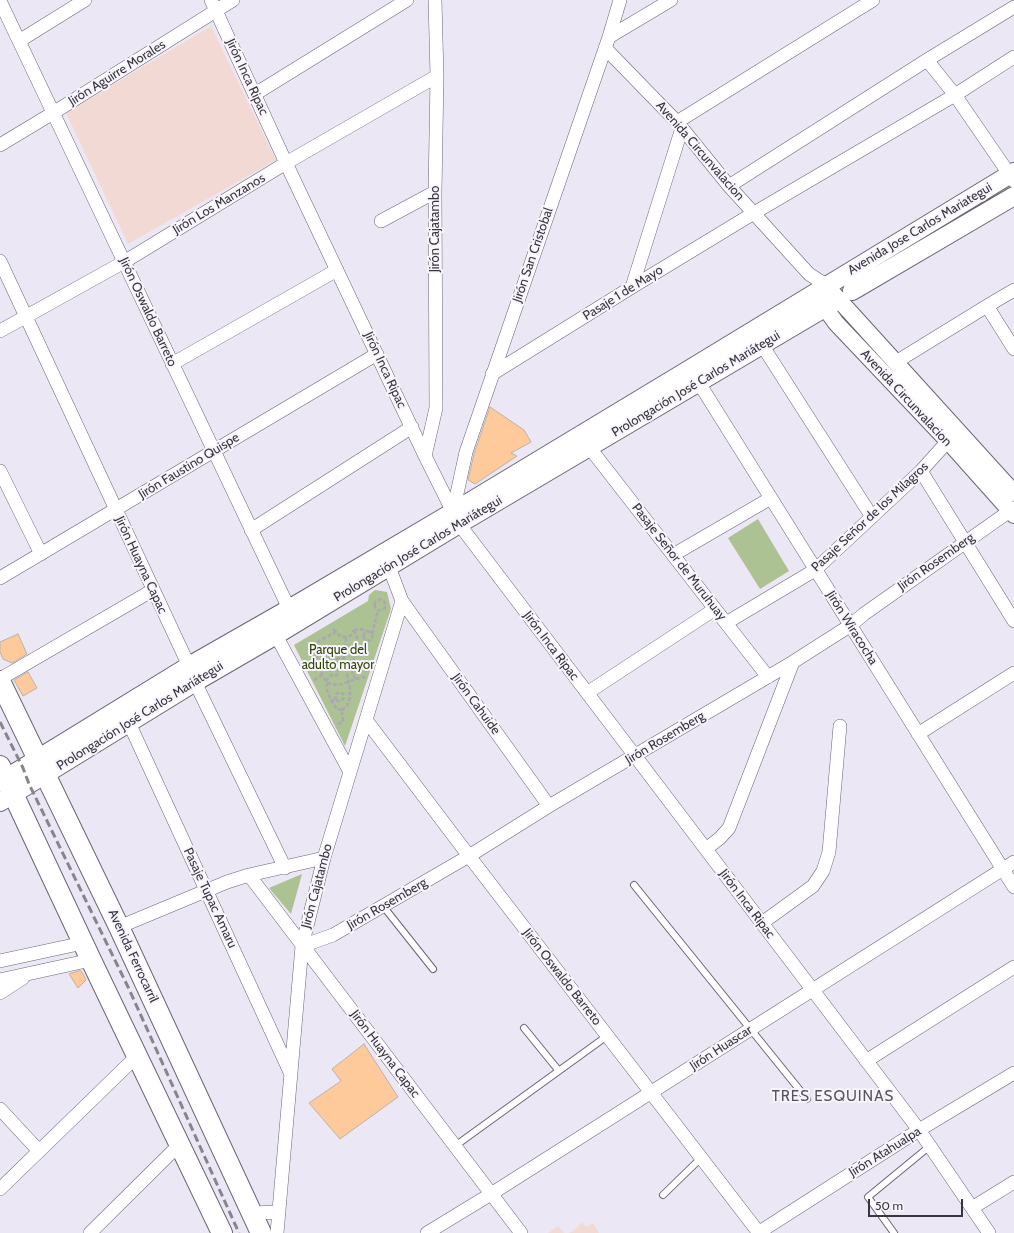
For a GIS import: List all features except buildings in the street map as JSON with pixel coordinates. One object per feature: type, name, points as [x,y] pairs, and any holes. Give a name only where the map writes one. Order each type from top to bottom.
[{"type":"main road","name":"Avenida Jose Carlos Mariategui","points":[[820,290],[1013,176]]},
{"type":"main road","name":"Avenida Jose Carlos Mariategui","points":[[838,300],[1014,196]]},
{"type":"main road","name":"Prolongación José Carlos Mariátegui","points":[[456,518],[589,447],[820,290]]},
{"type":"main road","name":"Prolongación José Carlos Mariátegui","points":[[41,767],[192,674],[272,628],[694,376],[762,345],[838,300]]},
{"type":"main road","name":"Prolongación José Carlos Mariátegui","points":[[4,784],[129,723],[192,674]]},
{"type":"main road","name":"Avenida Ferrocarril","points":[[0,680],[119,927],[261,1233]]},
{"type":"main road","points":[[4,784],[87,952],[222,1233]]},
{"type":"street","points":[[19,41],[85,0]]},
{"type":"street","name":"Jirón Aguirre Morales","points":[[0,145],[53,113],[213,5],[233,0]]},
{"type":"street","points":[[255,94],[407,0]]},
{"type":"street","name":"Jirón Cajatambo","points":[[425,456],[436,408],[435,192],[437,76],[435,0]]},
{"type":"street","name":"Jirón San Cristobal","points":[[456,518],[466,452],[607,42],[620,0]]},
{"type":"street","points":[[607,42],[671,0]]},
{"type":"street","points":[[632,287],[679,125],[873,0]]},
{"type":"street","name":"Jirón Oswaldo Barreto","points":[[0,1],[292,616]]},
{"type":"street","name":"Jirón Inca Ripac","points":[[213,5],[286,163],[456,518],[919,1130],[989,1233]]},
{"type":"street","points":[[729,186],[927,60],[1014,7]]},
{"type":"street","name":"Avenida Circunvalacion","points":[[607,42],[679,125],[729,186],[809,274],[820,290],[838,300],[1014,493]]},
{"type":"street","name":"Pasaje 1 de Mayo","points":[[492,374],[754,213],[955,95],[1014,57]]},
{"type":"street","points":[[927,60],[955,95],[1013,176]]},
{"type":"street","name":"Jirón Los Manzanos","points":[[0,331],[124,262],[286,163],[437,76]]},
{"type":"street","points":[[381,221],[435,192]]},
{"type":"street","name":"Jirón Huayna Capac","points":[[0,261],[192,674],[285,868]]},
{"type":"street","points":[[172,364],[337,270]]},
{"type":"street","points":[[896,362],[1014,290]]},
{"type":"street","name":"Avenida Circunvalacion","points":[[838,300],[836,323],[1012,511]]},
{"type":"street","points":[[987,306],[1014,349]]},
{"type":"street","points":[[762,345],[872,517]]},
{"type":"street","name":"Jirón Faustino Quispe","points":[[0,578],[377,354]]},
{"type":"street","name":"Jirón Wiracocha","points":[[694,376],[1014,888]]},
{"type":"street","points":[[251,530],[412,427]]},
{"type":"street","name":"Pasaje Señor de los Milagros","points":[[726,623],[816,570],[921,471],[948,441]]},
{"type":"street","name":"Pasaje Señor de Muruhuay","points":[[589,447],[768,677]]},
{"type":"street","points":[[0,471],[41,554]]},
{"type":"street","points":[[921,471],[1014,621]]},
{"type":"street","points":[[674,555],[771,498]]},
{"type":"street","name":"Jirón Rosemberg","points":[[302,946],[333,935],[469,856],[549,806],[793,662],[851,625],[864,614],[965,542],[1012,511]]},
{"type":"street","points":[[386,560],[402,601]]},
{"type":"street","points":[[0,680],[153,590]]},
{"type":"street","name":"Jirón Cajatambo","points":[[277,1233],[302,946],[324,858],[402,601]]},
{"type":"street","name":"Jirón Cahuide","points":[[402,601],[549,806]]},
{"type":"street","points":[[587,693],[715,609]]},
{"type":"street","points":[[272,628],[350,772]]},
{"type":"street","points":[[706,849],[720,838],[729,828],[793,662]]},
{"type":"street","points":[[918,734],[1014,673]]},
{"type":"street","name":"Jirón Oswaldo Barreto","points":[[366,720],[758,1233]]},
{"type":"street","name":"Pasaje Tupac Amaru","points":[[129,723],[291,1074]]},
{"type":"street","points":[[762,923],[813,886],[823,871],[828,852],[840,726]]},
{"type":"street","points":[[119,927],[227,882],[249,875],[324,858]]},
{"type":"street","name":"Jirón Huascar","points":[[427,1233],[492,1194],[1014,862]]},
{"type":"street","name":"Jirón Huayna Capac","points":[[249,875],[521,1233]]},
{"type":"street","points":[[0,961],[87,952]]},
{"type":"street","points":[[0,980],[29,974],[87,952]]},
{"type":"street","points":[[866,1061],[1014,967]]},
{"type":"street","points":[[0,993],[29,974]]},
{"type":"street","points":[[0,1189],[137,1056]]},
{"type":"street","name":"Jirón Atahualpa","points":[[758,1233],[919,1130],[1014,1073]]},
{"type":"street","points":[[0,1110],[39,1151]]},
{"type":"street","points":[[90,1233],[179,1145]]},
{"type":"street","points":[[972,1208],[1014,1182]]},
{"type":"street","points":[[252,1213],[279,1212]]},
{"type":"lane","points":[[634,885],[807,1099]]},
{"type":"lane","points":[[383,906],[433,969]]},
{"type":"lane","points":[[524,1028],[559,1071]]},
{"type":"lane","points":[[455,1146],[607,1036]]},
{"type":"lane","points":[[894,1233],[868,1197],[930,1146]]},
{"type":"lane","points":[[663,1195],[701,1158]]},
{"type":"path","points":[[368,632],[364,634],[363,637],[367,641],[372,637],[378,610],[375,603],[376,601],[382,599],[386,603],[386,606],[384,609],[378,610]]},
{"type":"path","points":[[333,629],[340,636],[346,637],[350,636],[354,630],[362,629],[372,634]]},
{"type":"path","points":[[354,630],[357,638],[358,652],[351,668],[356,680]]},
{"type":"path","points":[[336,632],[319,641],[315,645],[314,651],[322,675],[326,682],[331,701],[337,709],[342,710],[347,707],[350,697],[344,658],[346,637]]},
{"type":"path","points":[[315,645],[321,648],[322,653],[327,654]]},
{"type":"path","points":[[321,648],[323,646],[328,648],[328,660],[332,667]]},
{"type":"path","points":[[320,666],[328,660],[344,658]]},
{"type":"path","points":[[326,682],[331,675],[330,669],[332,667]]},
{"type":"path","points":[[331,675],[334,676],[339,672],[337,667],[332,667]]},
{"type":"path","points":[[326,682],[337,685],[349,683],[362,677],[378,682]]},
{"type":"path","points":[[336,699],[335,696],[339,692],[341,692],[344,696],[350,697]]},
{"type":"path","points":[[331,701],[336,699],[341,701],[344,696]]},
{"type":"shaded area","points":[[211,26],[276,160],[128,244],[66,113]]},
{"type":"shaded area","points":[[582,1222],[586,1227],[593,1223],[599,1233],[569,1233],[577,1228]]},
{"type":"shaded area","points":[[558,1226],[564,1233],[548,1233]]},
{"type":"green space","points":[[758,519],[789,571],[760,589],[728,538]]},
{"type":"green space","name":"Parque del adulto mayor","points":[[375,590],[387,592],[391,609],[345,746],[294,645],[368,601],[369,595]]},
{"type":"green space","points":[[302,874],[291,914],[269,888]]},
{"type":"railway","points":[[0,722],[129,989],[239,1233]]},
{"type":"district","name":"TRES ESQUINAS","points":[[833,1097]]}]
